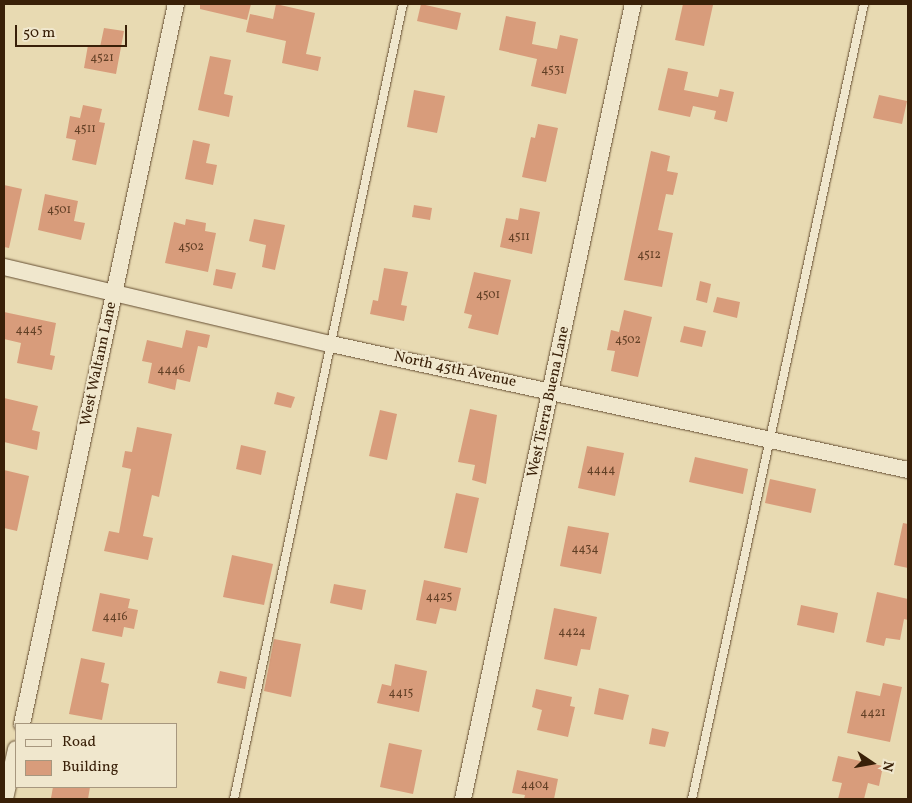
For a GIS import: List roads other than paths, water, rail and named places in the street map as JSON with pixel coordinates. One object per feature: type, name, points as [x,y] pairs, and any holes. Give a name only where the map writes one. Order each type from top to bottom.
[{"type":"street","name":"West Waltann Lane","points":[[22,723],[176,4]]},
{"type":"street","name":"West Tierra Buena Lane","points":[[463,799],[552,391],[633,4]]},
{"type":"street","name":"North 45th Avenue","points":[[4,267],[331,344],[769,438],[908,470]]},
{"type":"street","points":[[6,799],[15,754]]},
{"type":"lane","points":[[234,799],[404,4]]},
{"type":"lane","points":[[692,799],[864,4]]}]
